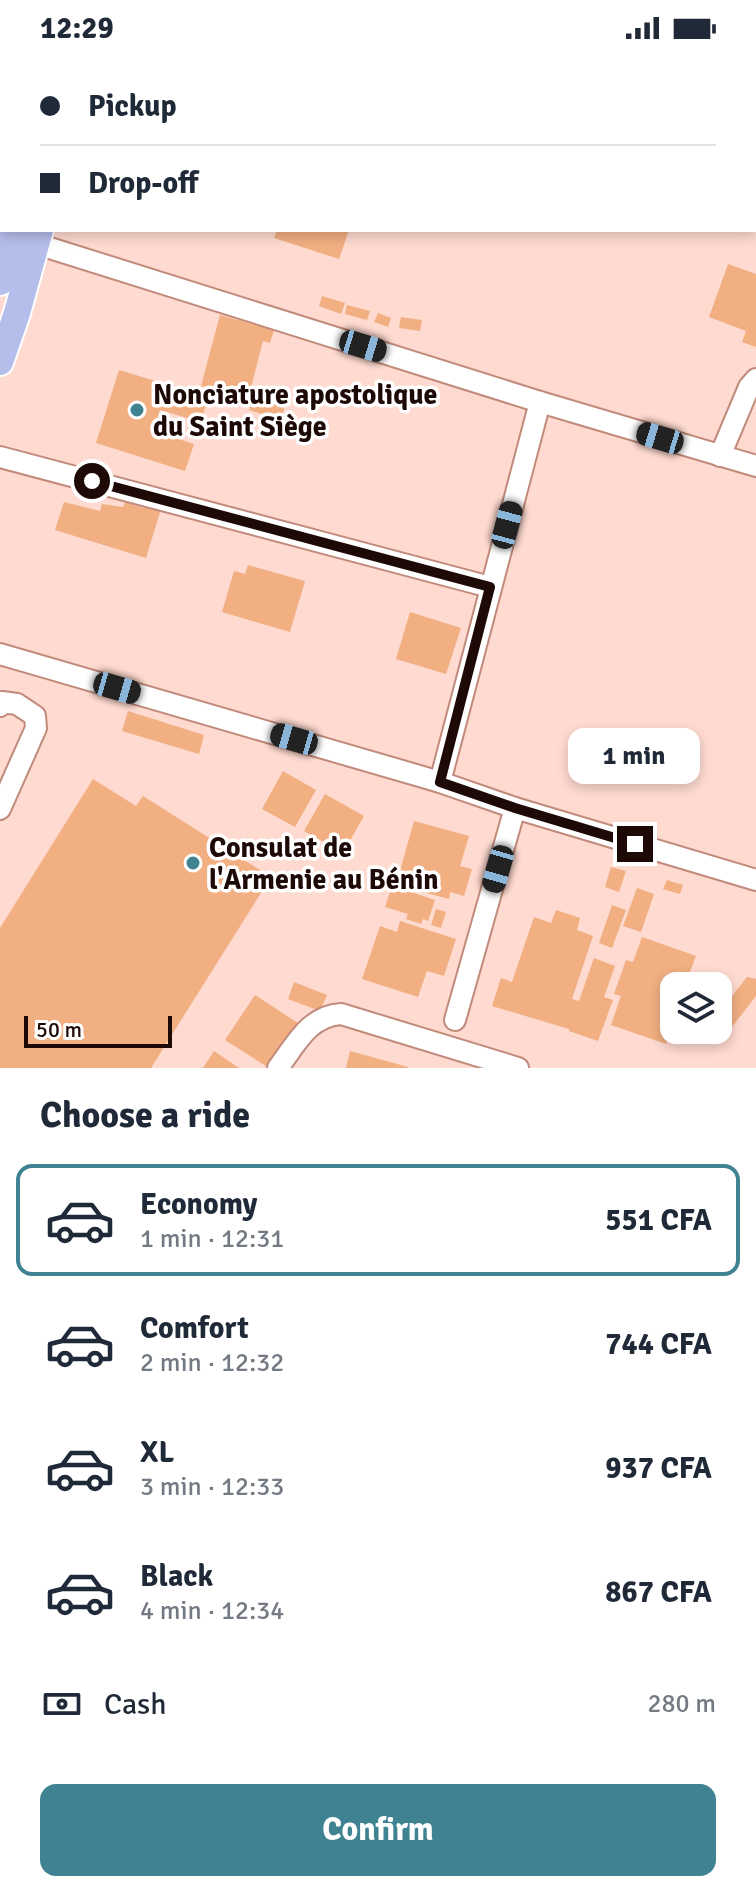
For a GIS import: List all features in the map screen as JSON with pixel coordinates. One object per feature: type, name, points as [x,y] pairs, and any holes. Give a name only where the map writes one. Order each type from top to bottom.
[{"type":"main road","points":[[0,282],[13,232]]},
{"type":"main road","points":[[0,362],[38,237]]},
{"type":"street","points":[[38,237],[540,402],[756,466]]},
{"type":"street","points":[[720,456],[749,387],[756,379]]},
{"type":"street","points":[[440,782],[540,402]]},
{"type":"street","points":[[0,457],[490,587]]},
{"type":"street","points":[[0,654],[440,782],[515,808],[756,880]]},
{"type":"street","points":[[0,809],[36,728],[35,716],[17,704],[1,703]]},
{"type":"street","points":[[455,1020],[515,808]]},
{"type":"street","points":[[278,1068],[311,1024],[327,1015],[341,1014],[518,1068]]},
{"type":"building","points":[[276,232],[348,232],[339,259],[274,238]]},
{"type":"building","points":[[728,264],[756,274],[756,347],[742,342],[746,331],[709,317]]},
{"type":"building","points":[[322,296],[345,303],[341,314],[319,306]]},
{"type":"building","points":[[347,305],[370,311],[367,320],[345,314]]},
{"type":"building","points":[[378,313],[391,318],[388,327],[374,322]]},
{"type":"building","points":[[220,315],[274,330],[270,343],[263,341],[248,399],[201,386]]},
{"type":"building","points":[[401,317],[422,320],[420,331],[399,328]]},
{"type":"building","points":[[119,370],[208,397],[201,422],[160,410],[154,431],[194,444],[185,471],[96,443]]},
{"type":"building","points":[[254,393],[286,402],[281,420],[249,410]]},
{"type":"building","points":[[64,502],[100,511],[102,504],[123,507],[125,502],[143,508],[144,504],[161,509],[146,558],[55,530]]},
{"type":"building","points":[[248,565],[305,581],[290,632],[222,612],[234,571],[245,574]]},
{"type":"building","points":[[410,612],[461,628],[446,674],[396,659]]},
{"type":"building","points":[[128,711],[204,735],[199,754],[122,731]]},
{"type":"building","points":[[283,771],[316,790],[295,827],[262,809]]},
{"type":"building","points":[[93,779],[136,806],[143,796],[271,877],[151,1068],[0,1068],[0,928]]},
{"type":"building","points":[[325,794],[364,816],[343,853],[304,831]]},
{"type":"building","points":[[414,821],[469,836],[460,866],[472,869],[464,896],[450,892],[449,899],[419,891],[421,884],[398,878]]},
{"type":"building","points":[[611,867],[626,871],[619,892],[605,887]]},
{"type":"building","points":[[667,880],[683,885],[680,894],[663,889]]},
{"type":"building","points":[[392,886],[435,900],[428,921],[423,919],[421,924],[406,919],[408,914],[385,907]]},
{"type":"building","points":[[637,888],[654,894],[641,932],[623,926]]},
{"type":"building","points":[[612,905],[626,910],[612,948],[599,943]]},
{"type":"building","points":[[436,909],[446,912],[441,928],[431,925]]},
{"type":"building","points":[[556,910],[580,918],[577,930],[593,936],[572,999],[579,1001],[594,958],[615,966],[604,997],[613,1000],[598,1041],[492,1006],[501,978],[512,982],[534,917],[551,923]]},
{"type":"building","points":[[400,921],[456,939],[444,976],[427,971],[418,997],[362,979],[380,926],[397,932]]},
{"type":"building","points":[[642,937],[696,956],[690,972],[660,972],[660,1042],[611,1025],[621,996],[614,994],[626,960],[633,962]]},
{"type":"building","points":[[747,977],[756,979],[756,996],[732,1027],[732,996]]},
{"type":"building","points":[[294,982],[327,995],[320,1011],[288,999]]},
{"type":"building","points":[[255,995],[304,1027],[269,1068],[225,1040]]},
{"type":"building","points":[[214,1051],[239,1068],[203,1068]]},
{"type":"building","points":[[350,1051],[408,1067],[408,1068],[346,1068]]},
{"type":"place","name":"Nonciature apostolique du Saint Siège","points":[[137,410]]},
{"type":"place","name":"Consulat de l'Armenie au Bénin","points":[[193,863]]},
{"type":"route","points":[[92,481],[490,587],[440,782],[635,844]]}]
